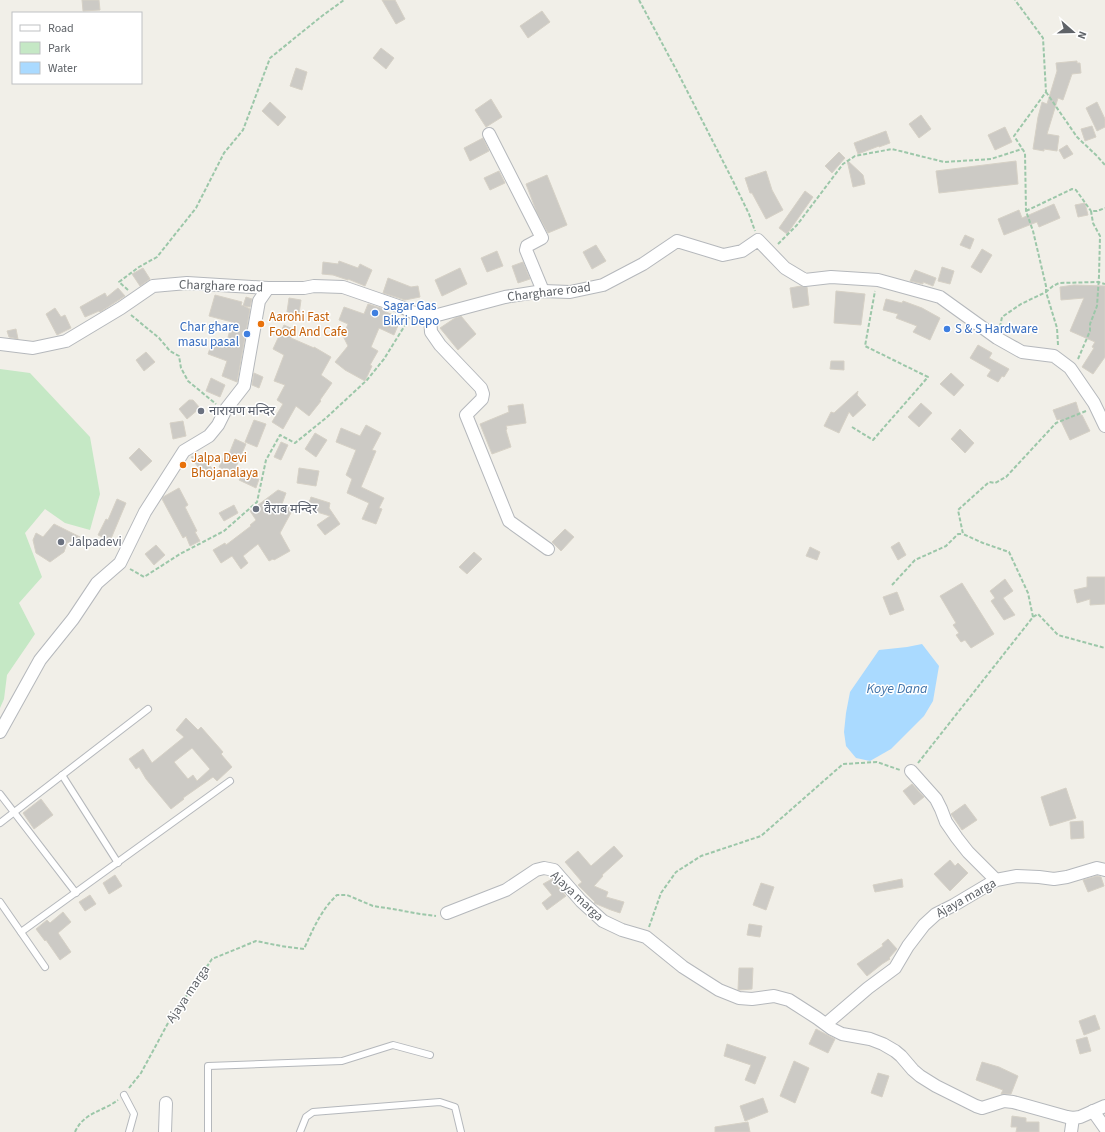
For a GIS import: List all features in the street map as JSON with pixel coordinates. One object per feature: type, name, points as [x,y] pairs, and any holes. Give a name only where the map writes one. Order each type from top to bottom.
[{"type":"street","points":[[489,134],[542,238],[527,246],[526,250],[543,291]]},
{"type":"street","name":"Charghare road","points":[[0,344],[34,348],[66,341],[121,308],[153,286],[187,283],[268,288],[304,288],[314,286],[344,287],[412,312],[430,317],[505,296],[543,291],[570,292],[603,285],[643,264],[677,241],[723,255],[742,251],[761,243]]},
{"type":"street","points":[[761,243],[785,268],[805,280],[831,277],[878,280],[940,297],[997,338],[1022,352],[1054,356],[1073,372],[1096,407],[1105,426]]},
{"type":"street","points":[[0,732],[40,660],[73,619],[97,583],[120,563],[145,512],[184,451],[208,436],[218,425],[226,409],[244,386],[260,301],[268,288]]},
{"type":"street","points":[[430,317],[431,332],[437,341],[481,388],[484,394],[482,399],[466,415],[509,521],[548,549]]},
{"type":"street","points":[[911,771],[936,799],[946,822],[957,838],[968,852],[996,880]]},
{"type":"street","name":"Ajaya marga","points":[[447,913],[506,890],[536,870],[544,868],[554,870],[581,901],[603,921],[622,930],[646,937],[683,967],[719,990],[739,998],[752,999],[774,996],[789,1000],[826,1024],[868,988],[895,968],[908,946],[924,925],[936,914],[996,880],[1017,876],[1054,879],[1067,877],[1097,868],[1105,870]]},
{"type":"street","points":[[826,1024],[842,1034],[862,1037],[882,1044],[895,1051],[920,1076],[936,1086],[982,1108],[1004,1101],[1073,1118],[1080,1117],[1105,1106]]},
{"type":"street","points":[[165,1132],[166,1103]]},
{"type":"street","points":[[1093,1111],[1105,1128]]},
{"type":"street","points":[[1071,1132],[1073,1118]]},
{"type":"lane","points":[[0,823],[148,709]]},
{"type":"lane","points":[[62,775],[118,863]]},
{"type":"lane","points":[[21,932],[230,781]]},
{"type":"lane","points":[[0,794],[76,893]]},
{"type":"lane","points":[[0,902],[45,967]]},
{"type":"lane","points":[[208,1132],[208,1066],[342,1061],[393,1045],[430,1055]]},
{"type":"lane","points":[[124,1095],[134,1114],[129,1132]]},
{"type":"lane","points":[[300,1132],[306,1117],[313,1112],[440,1102],[455,1107],[461,1132]]},
{"type":"path","points":[[129,291],[119,282],[139,267],[157,257],[196,208],[224,153],[243,130],[270,58],[344,0]]},
{"type":"path","points":[[639,0],[732,179],[761,243],[779,243],[797,225],[843,164],[855,156],[892,149],[944,162],[991,159],[1022,149]]},
{"type":"path","points":[[1015,0],[1042,38],[1046,92],[1077,137],[1098,156],[1105,165]]},
{"type":"path","points":[[1046,92],[1014,136],[1025,153],[1026,211],[1036,245],[1046,286],[1046,292],[1057,328],[1058,345],[1054,356]]},
{"type":"path","points":[[1026,211],[1072,189],[1076,190],[1091,211],[1092,223],[1100,236],[1097,306],[1090,324],[1090,331],[1073,372]]},
{"type":"path","points":[[1091,211],[1098,211],[1105,208]]},
{"type":"path","points":[[852,427],[873,440],[928,377],[865,346],[878,280]]},
{"type":"path","points":[[997,338],[1002,317],[1021,304],[1046,292],[1058,283],[1098,282],[1105,284]]},
{"type":"path","points":[[121,308],[135,317],[159,338],[170,351],[179,356],[181,368],[188,381],[221,408],[226,409]]},
{"type":"path","points":[[120,563],[144,577],[180,554],[224,531],[257,502],[266,460],[280,435],[296,443],[326,418],[367,380],[384,359],[412,312]]},
{"type":"path","points":[[963,534],[958,510],[989,482],[995,483],[1006,477],[1056,422],[1096,407]]},
{"type":"path","points":[[892,585],[915,560],[946,546],[958,534],[963,534],[1009,552],[1028,593],[1033,617]]},
{"type":"path","points":[[646,937],[661,893],[676,872],[701,856],[761,836],[843,764],[877,762],[901,770],[911,771],[1033,617],[1038,614],[1058,635],[1105,648]]},
{"type":"path","name":"Ajaya marga","points":[[75,1132],[87,1116],[113,1103],[124,1095],[141,1074],[174,1012],[212,959],[256,941],[281,946],[304,948],[318,919],[329,903],[337,895],[347,895],[373,906],[420,914],[434,916],[447,913]]},
{"type":"green space","points":[[0,369],[30,373],[90,437],[100,494],[90,530],[65,523],[45,509],[25,533],[42,577],[19,603],[35,634],[7,675],[4,699],[0,708]]},
{"type":"water","name":"Koye Dana","points":[[922,644],[939,666],[933,701],[924,716],[891,749],[870,761],[856,758],[846,746],[844,732],[850,692],[879,650]]},
{"type":"building","points":[[82,0],[99,0],[100,10],[83,11]]},
{"type":"building","points":[[382,0],[395,0],[405,19],[396,24]]},
{"type":"building","points":[[542,11],[550,22],[528,38],[520,26]]},
{"type":"building","points":[[381,48],[394,58],[386,69],[373,58]]},
{"type":"building","points":[[1077,61],[1077,63],[1080,63],[1081,73],[1072,74],[1063,100],[1058,98],[1047,134],[1059,136],[1057,151],[1033,149],[1042,102],[1047,104],[1057,71],[1056,63]]},
{"type":"building","points":[[296,68],[307,72],[302,90],[290,86]]},
{"type":"building","points":[[491,99],[502,117],[486,127],[475,110]]},
{"type":"building","points":[[270,102],[286,117],[278,126],[262,111]]},
{"type":"building","points":[[1097,102],[1105,119],[1105,127],[1097,131],[1086,108]]},
{"type":"building","points":[[921,115],[931,129],[919,138],[909,124]]},
{"type":"building","points":[[1092,126],[1096,137],[1085,141],[1081,129]]},
{"type":"building","points":[[1005,127],[1012,142],[995,150],[988,135]]},
{"type":"building","points":[[886,131],[890,143],[858,154],[854,143]]},
{"type":"building","points":[[483,138],[489,151],[470,161],[464,148]]},
{"type":"building","points":[[1067,145],[1073,154],[1064,159],[1059,150]]},
{"type":"building","points":[[839,152],[845,158],[832,173],[825,166]]},
{"type":"building","points":[[847,160],[863,175],[865,184],[853,187]]},
{"type":"building","points":[[1016,161],[1018,184],[939,193],[936,171]]},
{"type":"building","points":[[499,171],[505,183],[490,190],[484,178]]},
{"type":"building","points":[[766,171],[772,190],[783,210],[766,219],[752,193],[750,193],[745,178]]},
{"type":"building","points":[[547,175],[567,225],[548,233],[537,213],[526,184]]},
{"type":"building","points":[[805,191],[813,197],[787,234],[779,228]]},
{"type":"building","points":[[1085,203],[1088,215],[1078,217],[1075,205]]},
{"type":"building","points":[[1054,204],[1060,218],[1039,227],[1037,222],[1004,235],[998,219],[1019,210],[1022,218]]},
{"type":"building","points":[[965,235],[974,239],[970,249],[960,245]]},
{"type":"building","points":[[596,245],[606,261],[592,269],[583,252]]},
{"type":"building","points":[[982,249],[992,255],[981,273],[971,267]]},
{"type":"building","points":[[497,251],[503,266],[487,272],[481,258]]},
{"type":"building","points":[[339,261],[358,268],[360,264],[372,270],[365,286],[348,279],[322,274],[323,262],[338,264]]},
{"type":"building","points":[[523,262],[530,279],[518,283],[512,266]]},
{"type":"building","points":[[942,267],[954,271],[950,284],[938,281]]},
{"type":"building","points":[[143,268],[150,279],[140,286],[132,274]]},
{"type":"building","points":[[460,268],[467,284],[442,296],[435,280]]},
{"type":"building","points":[[915,270],[936,278],[933,286],[923,282],[923,284],[910,281]]},
{"type":"building","points":[[388,278],[411,287],[418,286],[420,297],[405,300],[383,293]]},
{"type":"building","points":[[1074,285],[1105,286],[1105,357],[1093,374],[1082,367],[1094,348],[1092,347],[1095,342],[1070,331],[1084,298],[1061,300],[1060,287]]},
{"type":"building","points":[[801,286],[807,287],[809,305],[793,308],[790,288]]},
{"type":"building","points":[[118,288],[125,296],[100,312],[99,311],[85,317],[80,307],[105,293],[107,297]]},
{"type":"building","points":[[836,291],[865,294],[861,325],[834,323]]},
{"type":"building","points":[[215,295],[242,302],[241,305],[243,306],[246,297],[252,299],[250,307],[244,306],[250,309],[237,382],[222,376],[227,361],[208,354],[213,340],[226,345],[232,322],[209,316]]},
{"type":"building","points":[[289,298],[301,300],[299,314],[287,312]]},
{"type":"building","points":[[886,299],[902,303],[903,301],[922,308],[940,318],[930,340],[913,332],[917,326],[896,318],[898,314],[883,310]]},
{"type":"building","points":[[368,304],[387,310],[386,312],[401,318],[394,335],[379,328],[371,347],[378,351],[370,365],[372,366],[365,381],[345,370],[335,362],[348,346],[343,336],[348,324],[339,320],[344,307],[364,314]]},
{"type":"building","points":[[55,308],[61,317],[65,315],[71,328],[57,335],[46,314]]},
{"type":"building","points":[[461,316],[476,334],[458,350],[440,328],[455,318]]},
{"type":"building","points":[[284,325],[295,330],[291,338],[314,347],[331,357],[321,375],[332,383],[320,400],[321,401],[309,416],[296,406],[283,429],[272,422],[283,404],[277,400],[285,385],[274,381],[284,355],[273,349]]},
{"type":"building","points":[[16,329],[18,339],[9,337],[7,331]]},
{"type":"building","points":[[978,345],[992,353],[989,358],[1009,369],[1004,377],[1002,376],[998,382],[987,376],[991,370],[970,358]]},
{"type":"building","points":[[146,352],[155,362],[144,371],[136,360]]},
{"type":"building","points":[[831,361],[844,361],[844,370],[830,369]]},
{"type":"building","points":[[254,373],[263,377],[259,388],[252,385]]},
{"type":"building","points":[[951,373],[964,385],[954,396],[940,384]]},
{"type":"building","points":[[211,378],[225,385],[220,397],[206,391]]},
{"type":"building","points":[[858,391],[857,395],[866,405],[853,417],[849,412],[839,433],[824,426],[831,412],[834,413]]},
{"type":"building","points":[[189,400],[193,400],[200,408],[187,419],[179,409]]},
{"type":"building","points":[[1076,402],[1080,415],[1082,415],[1090,431],[1070,440],[1060,419],[1057,420],[1053,410]]},
{"type":"building","points":[[921,403],[932,413],[919,427],[908,417]]},
{"type":"building","points":[[523,404],[526,423],[506,426],[511,447],[492,454],[480,424],[509,412],[508,406]]},
{"type":"building","points":[[254,420],[266,424],[257,447],[245,442]]},
{"type":"building","points":[[183,421],[186,436],[173,439],[170,423]]},
{"type":"building","points":[[366,425],[381,433],[372,450],[376,451],[361,487],[384,498],[379,508],[382,509],[376,524],[362,519],[369,503],[347,493],[352,479],[346,475],[356,450],[336,442],[341,428],[360,436]]},
{"type":"building","points":[[960,429],[974,443],[965,453],[951,439]]},
{"type":"building","points":[[315,433],[327,440],[316,457],[305,449]]},
{"type":"building","points":[[235,439],[246,444],[233,474],[219,467],[226,452],[229,454]]},
{"type":"building","points":[[281,442],[288,445],[281,460],[274,457]]},
{"type":"building","points":[[139,448],[152,461],[141,471],[129,458]]},
{"type":"building","points":[[202,455],[213,470],[205,477],[191,457]]},
{"type":"building","points":[[299,468],[319,471],[316,486],[297,483]]},
{"type":"building","points":[[243,472],[259,479],[256,488],[239,480]]},
{"type":"building","points":[[179,488],[188,505],[185,507],[197,531],[195,532],[200,541],[190,546],[186,536],[183,538],[162,499]]},
{"type":"building","points":[[278,490],[286,493],[282,504],[293,509],[280,533],[290,551],[274,560],[269,561],[258,544],[243,556],[248,563],[241,569],[232,556],[221,563],[213,550],[225,543],[226,545],[251,526],[250,525],[256,520],[250,511]]},
{"type":"building","points":[[311,497],[330,503],[329,508],[340,524],[325,535],[317,525],[330,516],[307,509]]},
{"type":"building","points":[[117,499],[126,503],[110,541],[98,535],[106,519],[108,520]]},
{"type":"building","points":[[234,505],[238,513],[224,521],[219,513]]},
{"type":"building","points":[[54,524],[80,537],[67,543],[64,552],[50,562],[36,553],[33,540],[36,533],[43,537]]},
{"type":"building","points":[[565,529],[574,537],[561,551],[552,542]]},
{"type":"building","points":[[899,542],[906,555],[898,560],[891,547]]},
{"type":"building","points":[[156,545],[165,555],[154,565],[145,554]]},
{"type":"building","points":[[810,547],[820,552],[817,560],[806,556]]},
{"type":"building","points":[[474,552],[482,559],[467,574],[459,567]]},
{"type":"building","points":[[1087,577],[1105,577],[1105,604],[1090,605],[1090,599],[1077,603],[1074,590],[1087,587]]},
{"type":"building","points":[[1005,579],[1013,591],[1003,598],[1015,615],[1004,620],[991,601],[995,598],[990,591]]},
{"type":"building","points":[[962,583],[994,634],[971,648],[965,640],[961,642],[956,635],[959,633],[953,625],[956,623],[940,596]]},
{"type":"building","points":[[897,592],[904,610],[890,615],[883,597]]},
{"type":"building","points":[[186,718],[198,730],[201,727],[223,752],[221,754],[232,767],[217,781],[213,777],[183,798],[184,799],[171,809],[146,779],[139,767],[136,769],[129,759],[143,749],[152,763],[184,737],[176,730]],"holes":[[[192,748],[210,769],[197,781],[193,775],[188,779],[174,762]]]},
{"type":"building","points":[[912,784],[924,797],[914,805],[903,791]]},
{"type":"building","points":[[1066,788],[1076,818],[1050,826],[1041,797]]},
{"type":"building","points":[[41,799],[53,815],[34,829],[23,813]]},
{"type":"building","points":[[965,804],[977,820],[962,830],[951,814]]},
{"type":"building","points":[[1083,821],[1084,838],[1071,839],[1070,822]]},
{"type":"building","points":[[614,846],[623,856],[602,875],[603,876],[594,886],[608,892],[606,897],[624,902],[620,913],[594,903],[595,902],[578,885],[582,882],[565,862],[578,851],[591,866]]},
{"type":"building","points":[[950,860],[955,866],[958,863],[968,873],[950,891],[934,874]]},
{"type":"building","points":[[115,875],[122,886],[109,894],[103,883]]},
{"type":"building","points":[[1097,876],[1101,877],[1104,886],[1088,892],[1083,880]]},
{"type":"building","points":[[552,879],[566,896],[547,910],[542,903],[552,895],[543,884]]},
{"type":"building","points":[[902,879],[903,887],[875,892],[873,885]]},
{"type":"building","points":[[761,883],[774,887],[766,910],[753,905]]},
{"type":"building","points":[[90,895],[96,904],[85,911],[79,902]]},
{"type":"building","points":[[63,912],[71,922],[58,933],[71,952],[60,960],[36,929],[47,920],[50,923]]},
{"type":"building","points":[[749,924],[762,926],[760,937],[747,935]]},
{"type":"building","points":[[888,939],[897,949],[889,958],[890,959],[867,976],[857,964],[883,946],[882,944]]},
{"type":"building","points":[[739,968],[753,968],[752,989],[738,990]]},
{"type":"building","points":[[1095,1015],[1100,1029],[1084,1035],[1079,1021]]},
{"type":"building","points":[[816,1029],[835,1039],[828,1053],[809,1044]]},
{"type":"building","points":[[1087,1037],[1091,1051],[1080,1054],[1076,1040]]},
{"type":"building","points":[[727,1044],[766,1057],[755,1084],[745,1080],[751,1065],[724,1056]]},
{"type":"building","points":[[794,1061],[809,1068],[795,1103],[780,1096]]},
{"type":"building","points":[[982,1062],[999,1067],[1018,1076],[1011,1094],[1001,1094],[1003,1090],[976,1080]]},
{"type":"building","points":[[878,1073],[889,1076],[882,1097],[871,1093]]},
{"type":"building","points":[[763,1098],[768,1112],[745,1121],[740,1106]]},
{"type":"building","points":[[1012,1116],[1026,1118],[1026,1122],[1039,1122],[1039,1132],[1016,1132],[1017,1127],[1011,1127]]},
{"type":"building","points":[[748,1122],[750,1132],[715,1132],[715,1127]]},
{"type":"place","name":"Sagar Gas Bikri Depo","points":[[375,313]]},
{"type":"place","name":"Aarohi Fast Food And Cafe","points":[[261,324]]},
{"type":"place","name":"S & S Hardware","points":[[947,329]]},
{"type":"place","name":"Char ghare masu pasal","points":[[247,334]]},
{"type":"place","name":"नारायण मन्दिर","points":[[201,411]]},
{"type":"place","name":"Jalpa Devi Bhojanalaya","points":[[183,465]]},
{"type":"place","name":"वैराब मन्दिर","points":[[256,509]]},
{"type":"place","name":"Jalpadevi","points":[[61,542]]}]
